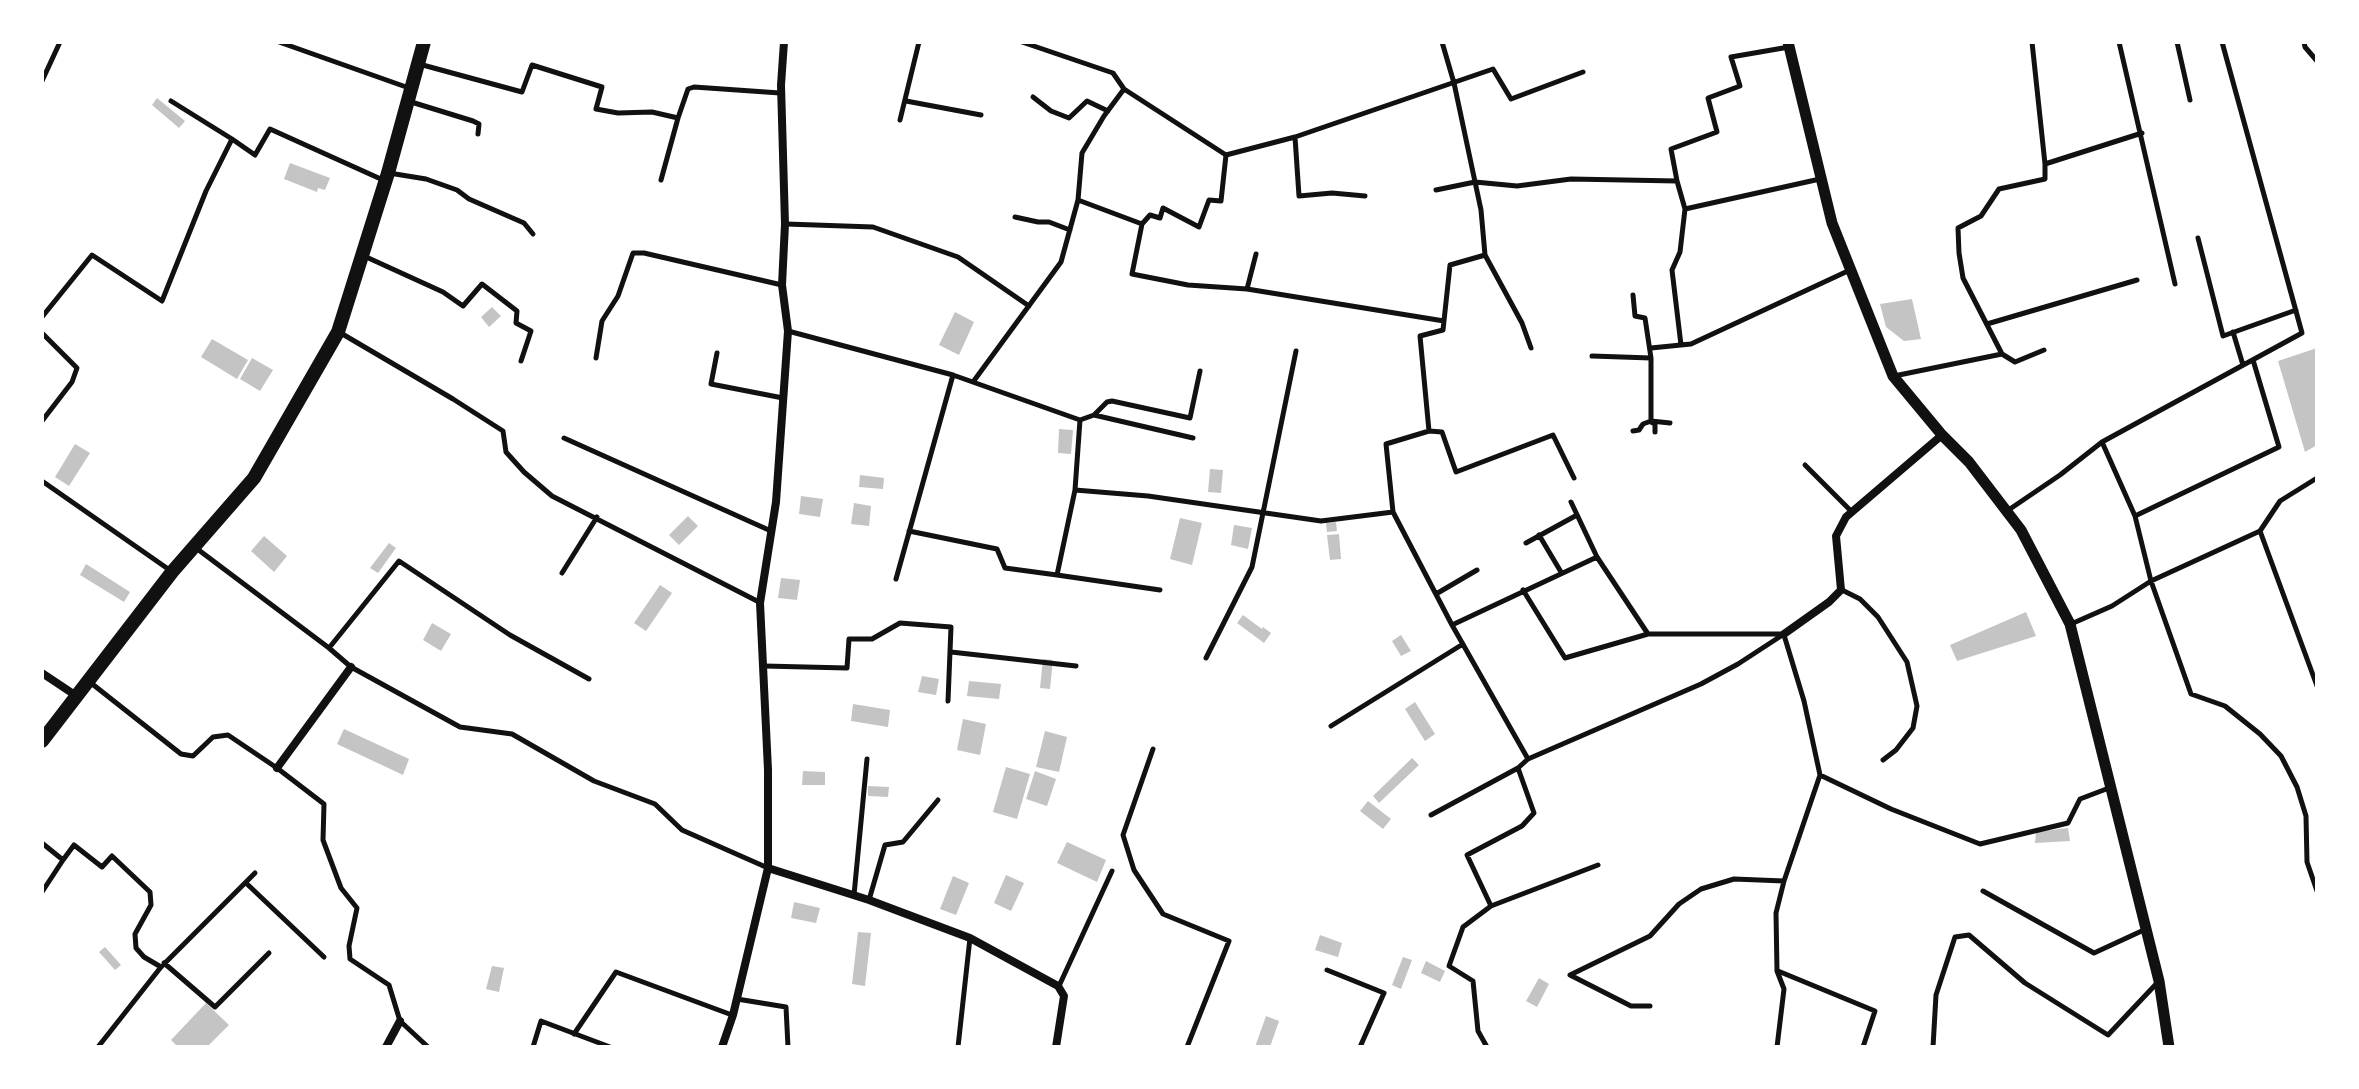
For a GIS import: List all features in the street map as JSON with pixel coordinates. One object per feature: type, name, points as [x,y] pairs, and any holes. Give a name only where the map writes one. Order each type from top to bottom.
[{"type":"main road","points":[[42,741],[172,572],[254,478],[338,332],[387,177],[424,42]]},
{"type":"street","points":[[722,1047],[733,1015],[768,868],[768,770],[760,603],[776,502],[788,331],[782,285],[785,224],[781,93],[784,42]]},
{"type":"street","points":[[1789,44],[1832,223],[1893,376],[1969,462],[2021,530],[2070,624],[2159,981],[2169,1047]]},
{"type":"street","points":[[1784,634],[1841,590],[1836,536],[1846,517],[1942,435]]},
{"type":"street","points":[[277,768],[351,667]]},
{"type":"street","points":[[42,673],[75,695]]},
{"type":"street","points":[[768,868],[869,900],[970,938],[1058,986],[1064,996],[1056,1047]]},
{"type":"street","points":[[386,1047],[400,1021]]},
{"type":"lane","points":[[42,81],[60,42]]},
{"type":"lane","points":[[279,42],[473,121],[479,124],[478,134]]},
{"type":"lane","points":[[900,120],[919,42]]},
{"type":"lane","points":[[1022,42],[1113,73],[1124,89],[1226,155],[1295,137],[1493,69],[1511,99],[1583,72]]},
{"type":"lane","points":[[1442,42],[1454,83],[1481,210],[1485,255],[1522,323],[1531,348]]},
{"type":"lane","points":[[2032,42],[2045,179],[1999,189],[1981,216],[1958,228],[1963,278],[2002,354],[2015,362],[2044,350]]},
{"type":"lane","points":[[2119,42],[2175,284]]},
{"type":"lane","points":[[2177,42],[2190,100]]},
{"type":"lane","points":[[2007,512],[2102,442],[2302,333],[2222,42]]},
{"type":"lane","points":[[2304,42],[2317,61]]},
{"type":"lane","points":[[1681,345],[1672,270],[1680,252],[1685,209],[1671,149],[1717,132],[1708,98],[1740,86],[1731,57],[1789,44]]},
{"type":"lane","points":[[419,64],[522,92],[532,65],[602,87],[596,109],[618,113],[652,112],[678,118]]},
{"type":"lane","points":[[661,180],[685,94],[691,87],[781,93]]},
{"type":"lane","points":[[973,382],[1061,262],[1078,200],[1082,153],[1124,89]]},
{"type":"lane","points":[[1033,97],[1045,108],[1069,118],[1087,101],[1108,111]]},
{"type":"lane","points":[[171,101],[255,155],[270,129],[387,177],[426,179],[457,190],[469,199],[524,223],[533,234]]},
{"type":"lane","points":[[906,101],[981,115]]},
{"type":"lane","points":[[2045,164],[2142,133]]},
{"type":"lane","points":[[1295,137],[1299,196],[1332,193],[1365,196]]},
{"type":"lane","points":[[42,317],[92,255],[162,301],[206,191],[232,139]]},
{"type":"lane","points":[[1226,155],[1221,201],[1209,200],[1199,227],[1163,208],[1160,218],[1150,215],[1142,224],[1132,274],[1188,285],[1247,289],[1444,321]]},
{"type":"lane","points":[[1685,209],[1821,178]]},
{"type":"lane","points":[[1436,190],[1475,182],[1517,186],[1571,179],[1677,181]]},
{"type":"lane","points":[[1078,200],[1142,224]]},
{"type":"lane","points":[[1015,217],[1049,222],[1070,230]]},
{"type":"lane","points":[[785,224],[873,227],[958,257],[1029,306]]},
{"type":"lane","points":[[2198,238],[2223,336],[2296,310]]},
{"type":"lane","points":[[596,358],[602,321],[618,296],[633,253],[782,285]]},
{"type":"lane","points":[[1247,289],[1256,254]]},
{"type":"lane","points":[[363,255],[443,292],[463,306],[482,284],[517,311],[516,323],[531,331],[521,361]]},
{"type":"lane","points":[[1429,431],[1420,336],[1443,330],[1450,265],[1485,255]]},
{"type":"lane","points":[[1651,348],[1691,344],[1851,270]]},
{"type":"lane","points":[[1987,324],[2137,280]]},
{"type":"lane","points":[[1633,295],[1635,316],[1645,318],[1651,348],[1651,421],[1655,424],[1655,432]]},
{"type":"lane","points":[[788,331],[953,375],[1080,420],[1094,415],[1112,401],[1190,418],[1200,371]]},
{"type":"lane","points":[[338,332],[503,431],[506,452],[552,496],[760,603]]},
{"type":"lane","points":[[2233,332],[2243,365]]},
{"type":"lane","points":[[42,333],[77,368],[72,382],[42,421]]},
{"type":"lane","points":[[1206,658],[1252,567],[1296,351]]},
{"type":"lane","points":[[717,353],[711,384],[783,398]]},
{"type":"lane","points":[[1893,376],[2002,354]]},
{"type":"lane","points":[[1592,356],[1651,358]]},
{"type":"lane","points":[[2135,516],[2279,447],[2253,359]]},
{"type":"lane","points":[[896,579],[953,375]]},
{"type":"lane","points":[[1094,415],[1193,438]]},
{"type":"lane","points":[[1057,575],[1075,490],[1080,420]]},
{"type":"lane","points":[[1633,431],[1651,421],[1670,423]]},
{"type":"lane","points":[[1528,759],[1452,625],[1393,512],[1386,444],[1429,431],[1442,432],[1456,472],[1553,435],[1574,478]]},
{"type":"lane","points":[[564,438],[771,531]]},
{"type":"lane","points":[[2102,442],[2135,516],[2151,581],[2191,694],[2225,706],[2260,734],[2281,756],[2297,787],[2306,816],[2307,862],[2317,891]]},
{"type":"lane","points":[[1805,465],[1852,512]]},
{"type":"lane","points":[[2070,624],[2112,606],[2151,581],[2260,531],[2280,501],[2317,478]]},
{"type":"lane","points":[[42,481],[172,572]]},
{"type":"lane","points":[[1075,490],[1148,496],[1321,521],[1393,512]]},
{"type":"lane","points":[[1571,502],[1597,557],[1648,634]]},
{"type":"lane","points":[[1526,543],[1577,515]]},
{"type":"lane","points":[[562,573],[597,517]]},
{"type":"lane","points":[[909,531],[997,549],[1005,568],[1160,590]]},
{"type":"lane","points":[[2260,531],[2317,686]]},
{"type":"lane","points":[[1539,535],[1561,573]]},
{"type":"lane","points":[[194,547],[351,667],[460,727],[512,734],[594,781],[655,804],[682,830],[768,868]]},
{"type":"lane","points":[[1452,625],[1597,557]]},
{"type":"lane","points":[[329,648],[399,561],[510,635],[589,679]]},
{"type":"lane","points":[[1436,594],[1477,570]]},
{"type":"lane","points":[[1523,590],[1565,658],[1648,634],[1784,634]]},
{"type":"lane","points":[[1841,590],[1860,599],[1878,617],[1907,662],[1917,706],[1913,728],[1896,750],[1883,760]]},
{"type":"lane","points":[[763,666],[847,668],[849,639],[872,639],[900,623],[951,627],[948,701]]},
{"type":"lane","points":[[1431,815],[1518,768],[1528,759],[1701,684],[1784,634]]},
{"type":"lane","points":[[1777,1047],[1784,989],[1777,971],[1776,913],[1820,775],[1804,701],[1784,634]]},
{"type":"lane","points":[[1331,726],[1463,644]]},
{"type":"lane","points":[[951,652],[1076,666]]},
{"type":"lane","points":[[87,680],[181,754],[193,756],[213,737],[228,735],[324,804],[323,840],[341,888],[357,908],[349,946],[350,959],[389,985],[400,1021],[428,1047]]},
{"type":"lane","points":[[1153,749],[1123,835],[1134,870],[1163,914],[1229,941],[1187,1047]]},
{"type":"lane","points":[[854,895],[867,759]]},
{"type":"lane","points":[[1491,906],[1467,855],[1522,826],[1534,813],[1518,768]]},
{"type":"lane","points":[[1820,775],[1891,809],[1980,844],[2068,823],[2080,799],[2110,788]]},
{"type":"lane","points":[[869,900],[885,845],[903,842],[938,800]]},
{"type":"lane","points":[[42,843],[63,860]]},
{"type":"lane","points":[[42,892],[74,845],[102,867],[112,856],[150,892],[151,905],[135,934],[136,948],[144,957],[162,965],[215,1007],[269,953]]},
{"type":"lane","points":[[1487,1047],[1478,1031],[1473,981],[1449,966],[1463,927],[1491,906],[1598,865]]},
{"type":"lane","points":[[1058,986],[1112,871]]},
{"type":"lane","points":[[98,1047],[162,965],[255,873]]},
{"type":"lane","points":[[1650,1006],[1631,1006],[1570,975],[1650,936],[1679,904],[1701,889],[1734,879],[1784,881]]},
{"type":"lane","points":[[246,883],[324,957]]},
{"type":"lane","points":[[1983,891],[2094,953],[2146,928]]},
{"type":"lane","points":[[1933,1047],[1936,995],[1955,937],[1969,935],[2025,983],[2108,1035],[2159,981]]},
{"type":"lane","points":[[958,1047],[970,938]]},
{"type":"lane","points":[[1327,970],[1384,993],[1360,1047]]},
{"type":"lane","points":[[1777,971],[1875,1011],[1863,1047]]},
{"type":"lane","points":[[574,1034],[616,972],[733,1015]]},
{"type":"lane","points":[[737,999],[786,1007],[788,1047]]},
{"type":"lane","points":[[533,1047],[541,1021],[610,1047]]},
{"type":"building","points":[[157,98],[185,121],[179,128],[152,105]]},
{"type":"building","points":[[290,163],[330,178],[325,190],[318,188],[317,192],[284,179]]},
{"type":"building","points":[[1912,299],[1921,339],[1904,341],[1886,327],[1880,304]]},
{"type":"building","points":[[492,307],[501,316],[489,327],[481,317]]},
{"type":"building","points":[[955,312],[974,322],[959,355],[939,345]]},
{"type":"building","points":[[212,339],[248,360],[237,379],[201,357]]},
{"type":"building","points":[[2317,348],[2317,445],[2305,452],[2278,361]]},
{"type":"building","points":[[252,358],[273,370],[260,391],[240,379]]},
{"type":"building","points":[[1059,429],[1073,430],[1071,454],[1058,453]]},
{"type":"building","points":[[75,444],[90,453],[69,486],[55,477]]},
{"type":"building","points":[[1210,469],[1223,470],[1221,493],[1208,492]]},
{"type":"building","points":[[860,475],[884,478],[883,489],[859,487]]},
{"type":"building","points":[[801,496],[823,499],[820,517],[799,514]]},
{"type":"building","points":[[854,503],[871,506],[869,526],[851,524]]},
{"type":"building","points":[[688,516],[698,526],[679,545],[669,535]]},
{"type":"building","points":[[1180,518],[1202,523],[1192,565],[1170,559]]},
{"type":"building","points":[[1336,522],[1337,531],[1327,532],[1326,523]]},
{"type":"building","points":[[1234,525],[1252,528],[1248,549],[1231,545]]},
{"type":"building","points":[[1339,534],[1341,559],[1330,560],[1327,535]]},
{"type":"building","points":[[264,536],[287,556],[274,572],[251,551]]},
{"type":"building","points":[[389,543],[396,548],[378,573],[370,568]]},
{"type":"building","points":[[86,564],[130,592],[124,602],[80,575]]},
{"type":"building","points":[[781,578],[800,580],[797,600],[778,598]]},
{"type":"building","points":[[660,585],[672,593],[646,631],[634,623]]},
{"type":"building","points":[[2026,612],[2036,636],[1957,661],[1950,645]]},
{"type":"building","points":[[1243,615],[1271,633],[1264,643],[1237,623]]},
{"type":"building","points":[[432,623],[451,634],[441,651],[423,640]]},
{"type":"building","points":[[1401,635],[1411,651],[1401,656],[1392,641]]},
{"type":"building","points":[[1043,659],[1053,660],[1050,689],[1040,688]]},
{"type":"building","points":[[922,676],[939,679],[936,695],[918,692]]},
{"type":"building","points":[[969,681],[1001,684],[999,699],[967,696]]},
{"type":"building","points":[[1415,702],[1435,734],[1425,741],[1405,709]]},
{"type":"building","points":[[853,704],[890,710],[888,727],[851,721]]},
{"type":"building","points":[[963,719],[986,724],[980,755],[957,750]]},
{"type":"building","points":[[344,729],[409,759],[403,775],[337,744]]},
{"type":"building","points":[[1045,731],[1067,737],[1059,772],[1036,767]]},
{"type":"building","points":[[1412,758],[1419,765],[1379,803],[1373,796]]},
{"type":"building","points":[[1006,767],[1030,774],[1017,819],[993,812]]},
{"type":"building","points":[[803,771],[825,772],[825,785],[802,785]]},
{"type":"building","points":[[1035,771],[1056,779],[1047,806],[1026,799]]},
{"type":"building","points":[[868,786],[889,787],[888,797],[868,796]]},
{"type":"building","points":[[1368,801],[1391,819],[1383,829],[1360,811]]},
{"type":"building","points":[[2068,828],[2070,841],[2035,843],[2036,832]]},
{"type":"building","points":[[1067,842],[1106,860],[1097,882],[1057,863]]},
{"type":"building","points":[[1006,875],[1024,883],[1011,911],[994,903]]},
{"type":"building","points":[[953,876],[969,883],[956,915],[940,909]]},
{"type":"building","points":[[794,902],[820,908],[816,923],[791,918]]},
{"type":"building","points":[[858,932],[871,933],[865,986],[852,984]]},
{"type":"building","points":[[1320,935],[1342,943],[1338,957],[1315,950]]},
{"type":"building","points":[[105,947],[121,965],[115,970],[99,952]]},
{"type":"building","points":[[1403,957],[1412,960],[1401,989],[1392,985]]},
{"type":"building","points":[[1426,961],[1445,971],[1440,982],[1421,973]]},
{"type":"building","points":[[492,966],[504,968],[499,992],[486,989]]},
{"type":"building","points":[[1539,978],[1549,984],[1537,1007],[1526,1001]]},
{"type":"building","points":[[206,1003],[229,1025],[207,1047],[178,1047],[171,1040]]},
{"type":"building","points":[[1266,1016],[1279,1021],[1270,1047],[1255,1047]]}]
